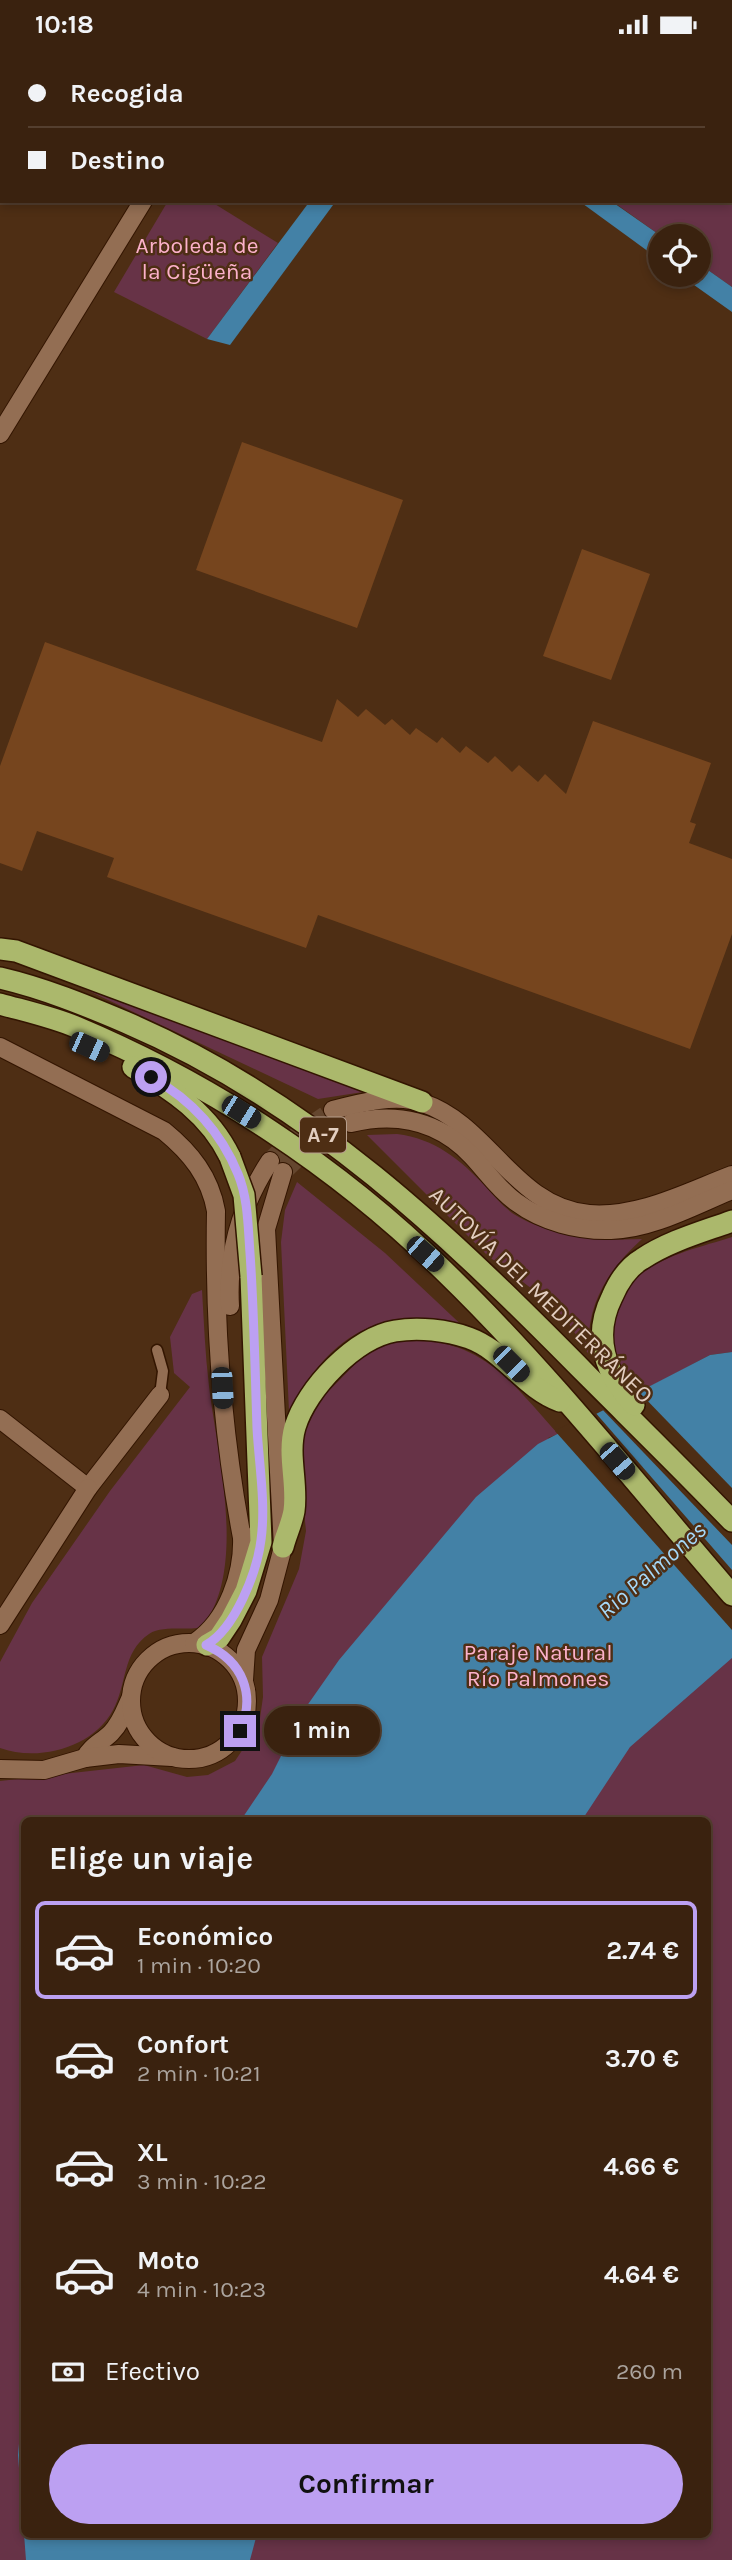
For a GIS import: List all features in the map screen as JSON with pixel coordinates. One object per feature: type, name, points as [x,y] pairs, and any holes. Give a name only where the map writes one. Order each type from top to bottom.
[{"type":"highway","points":[[0,949],[30,956],[422,1102]]},
{"type":"highway","name":"AUTOVÍA DEL MEDITERRÁNEO","points":[[0,978],[79,1003],[155,1035],[228,1073],[295,1114],[433,1223],[598,1372]]},
{"type":"highway","name":"A-7","points":[[0,1004],[73,1026],[205,1089],[325,1171],[442,1269],[568,1403],[732,1595]]},
{"type":"highway","points":[[73,1026],[89,1047],[169,1088],[213,1130],[230,1157],[244,1195],[251,1276],[261,1542],[246,1591],[231,1621],[219,1638],[200,1644]]},
{"type":"highway","points":[[732,1221],[663,1247],[638,1261],[618,1283],[605,1311],[598,1372],[620,1389],[683,1455],[711,1498],[732,1521]]},
{"type":"highway","points":[[283,1547],[294,1511],[291,1445],[296,1424],[319,1383],[356,1348],[394,1331],[432,1330],[470,1338],[511,1364],[540,1394],[568,1403]]},
{"type":"street","points":[[0,434],[142,203]]},
{"type":"street","points":[[0,1047],[164,1131],[183,1147],[212,1188],[216,1211],[223,1413],[229,1469],[243,1543]]},
{"type":"street","points":[[333,1110],[385,1100],[422,1102],[463,1125],[522,1185],[550,1201],[586,1214],[609,1214],[642,1208],[732,1175]]},
{"type":"street","points":[[351,1123],[374,1117],[400,1117],[440,1131],[471,1155],[516,1202],[533,1213],[572,1227],[611,1230],[634,1227],[732,1190]]},
{"type":"street","points":[[0,1769],[44,1770],[85,1758],[137,1753],[198,1759],[222,1750],[232,1741],[245,1719],[248,1706],[244,1680],[250,1635],[269,1600],[283,1547],[266,1229],[277,1167],[242,1212],[235,1235],[230,1274],[243,1543],[233,1591],[222,1616],[200,1644]]},
{"type":"street","points":[[0,1625],[88,1488],[160,1395]]},
{"type":"street","points":[[1,1423],[88,1488]]},
{"type":"street","points":[[85,1758],[89,1750],[112,1732],[131,1697],[138,1672],[156,1653],[168,1647],[200,1644],[229,1658],[244,1680]]},
{"type":"street","points":[[131,1697],[131,1710],[141,1734],[160,1752],[172,1757]]},
{"type":"lane","points":[[157,1350],[163,1371],[160,1395]]},
{"type":"green space","name":"Arboleda de la Cigüeña","points":[[167,203],[213,203],[278,243],[207,339],[114,292]]},
{"type":"green space","points":[[615,203],[732,203],[732,287],[711,272],[711,224],[648,224],[648,227]]},
{"type":"green space","points":[[55,975],[267,1052],[363,1092],[318,1099]]},
{"type":"green space","points":[[397,1134],[423,1140],[446,1152],[476,1177],[508,1210],[531,1223],[578,1236],[642,1239],[618,1264],[601,1291],[591,1321],[589,1355],[567,1321],[547,1300],[488,1256],[367,1135]]},
{"type":"green space","points":[[297,1182],[385,1253],[469,1332],[440,1323],[398,1320],[358,1333],[326,1358],[289,1411],[281,1242],[285,1210]]},
{"type":"green space","points":[[732,1237],[732,1352],[710,1355],[640,1392],[620,1371],[613,1356],[611,1331],[614,1309],[623,1291],[636,1277],[653,1266],[692,1249]]},
{"type":"green space","points":[[202,1290],[208,1374],[226,1510],[224,1574],[216,1603],[202,1627],[155,1631],[140,1641],[129,1659],[113,1710],[92,1734],[63,1749],[47,1752],[15,1752],[0,1748],[0,1662],[32,1603],[110,1491],[190,1387],[174,1373],[170,1337],[192,1294]]},
{"type":"green space","name":"Paraje Natural Río Palmones","points":[[414,1339],[439,1342],[461,1349],[496,1369],[558,1434],[548,1438],[732,1651],[732,2560],[0,2560],[0,1781],[144,1765],[187,1777],[208,1775],[235,1761],[259,1725],[263,1697],[262,1657],[299,1569],[306,1531],[300,1470],[305,1431],[320,1400],[364,1355],[385,1343]]},
{"type":"water","points":[[309,203],[335,203],[230,345],[207,339]]},
{"type":"water","points":[[582,203],[614,203],[648,227],[648,251]]},
{"type":"water","points":[[711,272],[732,287],[732,312],[697,287],[711,287]]},
{"type":"water","name":"Paraje Natural Río Palmones","points":[[732,1352],[732,1658],[630,1747],[584,1817],[243,1817],[272,1774],[304,1710],[339,1660],[476,1497],[538,1444],[710,1355]]},
{"type":"water","points":[[21,2421],[21,2494],[18,2455]]},
{"type":"water","points":[[24,2538],[256,2538],[250,2560],[26,2560]]},
{"type":"pier","points":[[637,1390],[732,1488],[732,1545],[601,1408]]},
{"type":"pier","points":[[594,1411],[732,1570],[732,1630],[555,1431]]},
{"type":"building","points":[[242,442],[403,500],[357,628],[196,570]]},
{"type":"building","points":[[582,549],[650,574],[611,680],[543,656]]},
{"type":"building","points":[[45,642],[322,742],[337,699],[358,717],[366,709],[385,725],[392,719],[410,735],[416,728],[437,743],[442,737],[460,753],[466,746],[488,763],[495,756],[512,772],[519,765],[538,782],[545,774],[566,794],[593,721],[711,763],[690,822],[696,824],[689,843],[732,859],[732,934],[690,1049],[318,915],[306,948],[107,877],[114,858],[37,831],[22,871],[0,863],[0,766]]},
{"type":"tunnel","points":[[270,1161],[298,1134],[333,1110]]},
{"type":"tunnel","points":[[283,1172],[313,1143],[351,1123]]},
{"type":"route","points":[[151,1077],[194,1108],[213,1130],[238,1175],[247,1215],[261,1542],[246,1591],[231,1621],[219,1638],[206,1645],[229,1658],[244,1680],[248,1706],[240,1731]]},
{"type":"water label","name":"Rio Palmones","points":[[652,1570]]}]
